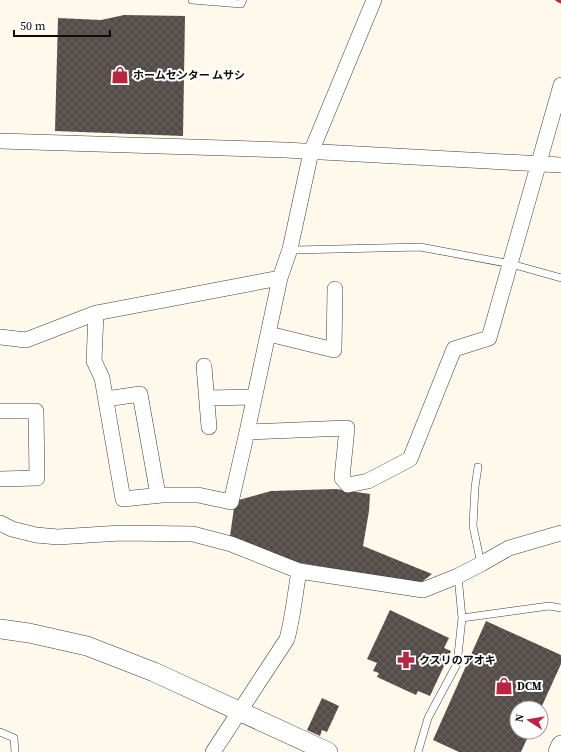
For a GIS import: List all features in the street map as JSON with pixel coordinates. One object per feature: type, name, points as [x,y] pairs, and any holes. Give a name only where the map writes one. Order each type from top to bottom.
[{"type":"street","points":[[96,313],[94,361],[102,378],[124,499],[158,495],[198,495],[231,502],[280,278],[290,249],[311,152],[374,0]]},
{"type":"street","points":[[247,432],[347,428],[342,478],[348,486],[368,481],[410,458],[454,349],[489,338],[561,85]]},
{"type":"street","points":[[0,141],[311,152],[561,165]]},
{"type":"street","points":[[0,337],[26,340],[96,313],[280,278]]},
{"type":"street","points":[[268,334],[334,350],[335,289]]},
{"type":"street","points":[[204,366],[209,427]]},
{"type":"street","points":[[106,399],[140,394],[158,495]]},
{"type":"street","points":[[207,398],[254,397]]},
{"type":"street","points":[[0,411],[36,411],[37,478],[0,479]]},
{"type":"street","points":[[0,523],[12,529],[36,535],[58,537],[120,533],[193,534],[231,544],[299,571],[423,590],[458,576],[509,548],[561,533]]},
{"type":"street","points":[[213,752],[287,639],[292,621],[299,571]]},
{"type":"street","points":[[0,629],[29,633],[87,646],[154,672],[328,752]]},
{"type":"street","points":[[558,752],[561,745]]},
{"type":"lane","points":[[192,0],[241,4],[243,0]]},
{"type":"lane","points":[[290,249],[420,246],[511,264],[561,278]]},
{"type":"lane","points":[[478,467],[475,487],[473,526],[481,564]]},
{"type":"lane","points":[[418,752],[428,718],[457,664],[462,618],[458,576]]},
{"type":"lane","points":[[462,618],[549,606],[561,608]]},
{"type":"lane","points":[[0,732],[14,738],[15,752]]},
{"type":"building","name":"ホームセンター ムサシ","points":[[124,15],[185,16],[183,136],[55,131],[58,18],[101,20]]},
{"type":"building","points":[[336,489],[370,494],[369,511],[363,546],[432,574],[419,584],[290,561],[230,536],[235,501],[271,491]]},
{"type":"building","points":[[390,610],[449,638],[444,648],[451,651],[430,696],[418,691],[416,695],[377,677],[379,673],[373,671],[377,663],[367,659]]},
{"type":"building","name":"DCM","points":[[486,621],[561,655],[561,664],[545,700],[509,700],[509,740],[526,740],[521,752],[459,752],[433,740]]},
{"type":"building","points":[[322,698],[339,706],[327,732],[322,730],[320,736],[307,730]]},
{"type":"railway","points":[[557,0],[561,2]]},
{"type":"place","name":"ホームセンター ムサシ","points":[[120,75]]},
{"type":"place","name":"クスリのアオキ","points":[[406,660]]},
{"type":"place","name":"DCM","points":[[504,686]]}]
